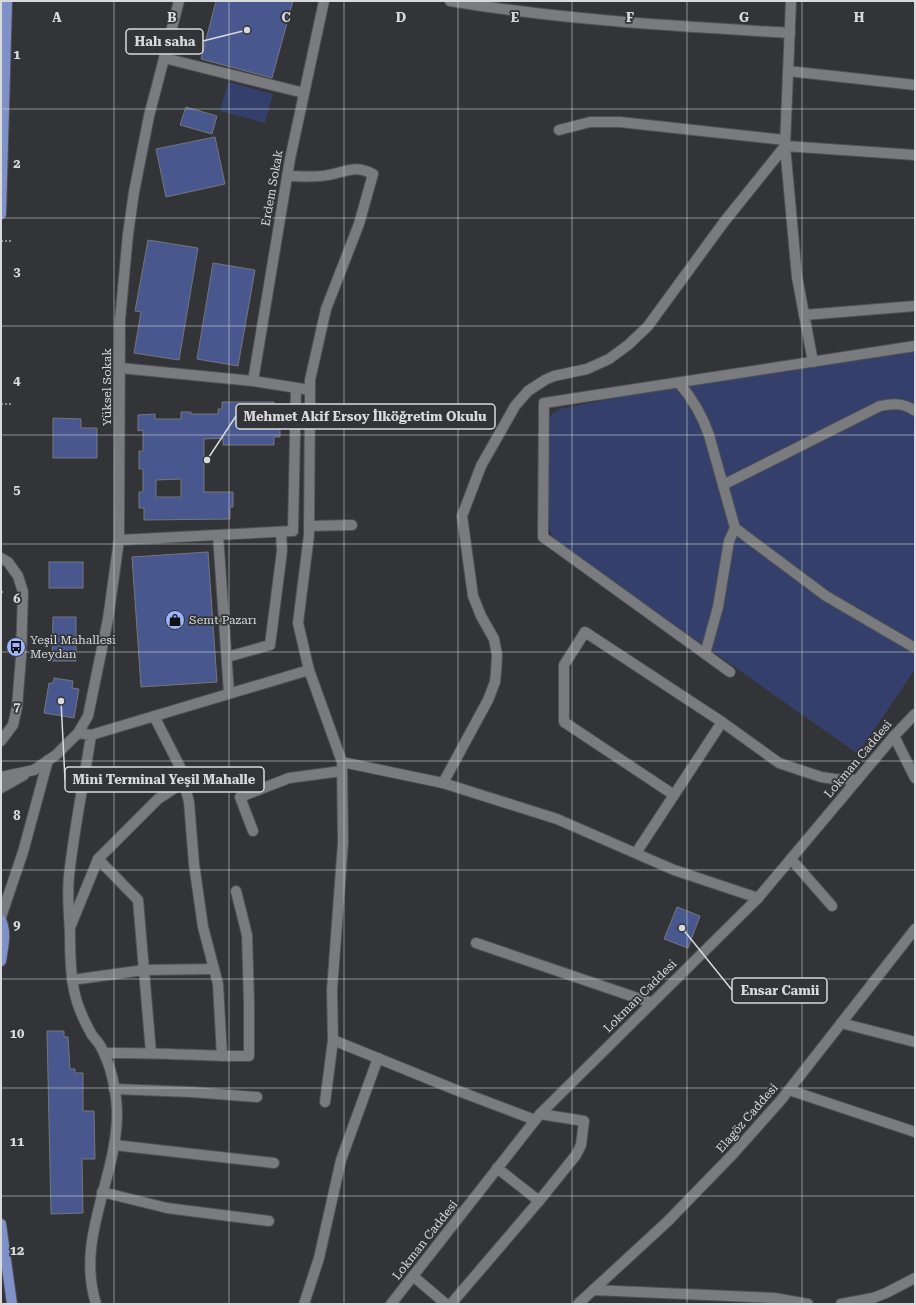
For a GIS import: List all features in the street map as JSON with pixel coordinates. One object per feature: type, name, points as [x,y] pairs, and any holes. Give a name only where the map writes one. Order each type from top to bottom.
[{"type":"main road","points":[[1,214],[7,1]]},
{"type":"main road","points":[[1,918],[5,935],[2,945],[1,961]]},
{"type":"main road","points":[[1,1224],[12,1304]]},
{"type":"street","name":"Yüksel Sokak","points":[[1,777],[34,770],[65,748],[78,733],[88,716],[108,619],[119,540],[120,320],[128,234],[141,153],[151,108],[179,1]]},
{"type":"street","name":"Erdem Sokak","points":[[253,381],[287,176],[324,1]]},
{"type":"street","points":[[450,1],[498,9],[624,22],[790,33]]},
{"type":"street","points":[[791,1],[785,143],[797,278],[813,362]]},
{"type":"street","points":[[164,58],[304,93]]},
{"type":"street","points":[[788,71],[915,85]]},
{"type":"street","points":[[559,130],[590,122],[620,122],[785,143],[915,155]]},
{"type":"street","points":[[443,783],[488,700],[496,672],[497,654],[494,639],[481,616],[473,596],[462,516],[474,482],[490,449],[515,406],[532,388],[544,380],[554,376],[598,365],[619,353],[648,326],[724,222],[785,143]]},
{"type":"street","points":[[287,176],[328,176],[351,169],[366,170],[374,174],[359,224],[326,309],[310,380],[309,526],[298,622],[309,670],[342,766],[343,843],[332,990],[333,1040],[325,1102]]},
{"type":"street","points":[[804,315],[915,306]]},
{"type":"street","points":[[730,672],[543,537],[544,403],[915,346]]},
{"type":"street","points":[[120,368],[253,381],[310,390]]},
{"type":"street","points":[[679,383],[693,401],[704,422],[735,528],[826,596],[915,648]]},
{"type":"street","points":[[119,540],[293,531],[296,388]]},
{"type":"street","points":[[723,485],[880,406],[896,403],[908,406],[915,411]]},
{"type":"street","points":[[309,526],[352,525]]},
{"type":"street","points":[[705,654],[718,607],[729,541],[735,528]]},
{"type":"street","points":[[227,657],[270,644],[282,552],[281,532]]},
{"type":"street","points":[[218,535],[229,693]]},
{"type":"street","points":[[1,558],[8,562],[18,576],[22,592],[21,657],[17,707],[13,725],[1,741]]},
{"type":"street","points":[[674,795],[564,722],[564,665],[585,632],[722,722],[779,763],[821,776],[835,779],[857,780]]},
{"type":"street","points":[[78,733],[91,736],[309,670]]},
{"type":"street","name":"Lokman Caddesi","points":[[391,1304],[538,1117],[758,898],[894,736],[915,714]]},
{"type":"street","points":[[154,716],[180,767],[189,802],[194,864],[203,927],[218,984],[222,1056]]},
{"type":"street","points":[[636,853],[722,722]]},
{"type":"street","points":[[91,736],[69,877],[70,965],[73,989],[81,1013],[104,1053],[110,1070],[117,1111],[114,1145],[94,1226],[89,1258],[90,1282],[96,1304]]},
{"type":"street","points":[[894,736],[915,778]]},
{"type":"street","points":[[1,918],[23,852],[48,760]]},
{"type":"street","points":[[254,831],[240,798],[289,778],[342,766],[443,783],[557,819],[674,870],[758,898]]},
{"type":"street","points":[[1,788],[34,770]]},
{"type":"street","points":[[70,928],[98,859],[158,799],[184,782]]},
{"type":"street","points":[[98,859],[138,900],[151,1053]]},
{"type":"street","points":[[791,859],[832,906]]},
{"type":"street","points":[[104,1053],[249,1056],[247,935],[236,891]]},
{"type":"street","name":"Elagöz Caddesi","points":[[578,1304],[701,1188],[753,1133],[789,1090],[915,929]]},
{"type":"street","points":[[476,943],[652,1003]]},
{"type":"street","points":[[72,980],[144,970],[214,969]]},
{"type":"street","points":[[841,1023],[915,1042]]},
{"type":"street","points":[[333,1040],[456,1090],[538,1117],[584,1121],[581,1145],[576,1155],[539,1201],[451,1304]]},
{"type":"street","points":[[304,1304],[319,1258],[341,1160],[378,1058]]},
{"type":"street","points":[[114,1089],[192,1092],[256,1097]]},
{"type":"street","points":[[789,1090],[915,1132]]},
{"type":"street","points":[[114,1145],[274,1163]]},
{"type":"street","points":[[498,1168],[539,1201]]},
{"type":"street","points":[[102,1192],[167,1208],[269,1221]]},
{"type":"street","points":[[413,1276],[446,1304]]},
{"type":"street","points":[[846,1304],[886,1294],[915,1278]]},
{"type":"street","points":[[593,1290],[774,1298],[808,1304]]},
{"type":"path","points":[[1,241],[11,241]]},
{"type":"path","points":[[1,404],[12,404]]},
{"type":"shaded area","points":[[228,82],[273,94],[265,123],[220,111]]},
{"type":"shaded area","points":[[915,351],[915,669],[858,754],[557,542],[551,534],[548,522],[548,419],[559,409],[673,387]]},
{"type":"building","points":[[216,1],[293,1],[272,78],[201,59]]},
{"type":"building","points":[[186,107],[217,116],[212,134],[180,125]]},
{"type":"building","points":[[215,137],[225,184],[166,197],[156,149]]},
{"type":"building","points":[[148,240],[198,248],[179,360],[134,353],[141,312],[135,311]]},
{"type":"building","points":[[213,263],[255,270],[238,366],[197,359]]},
{"type":"building","points":[[222,402],[274,402],[274,409],[280,409],[280,437],[274,437],[274,445],[223,445],[223,438],[204,439],[204,492],[233,492],[233,507],[230,507],[230,519],[144,520],[144,508],[139,508],[139,492],[143,492],[143,469],[139,469],[139,451],[143,451],[143,430],[138,431],[138,415],[155,414],[155,419],[181,419],[181,412],[191,412],[191,414],[218,414],[218,409],[222,409]],"holes":[[[181,479],[181,497],[156,497],[156,480]]]},
{"type":"building","points":[[53,418],[81,419],[81,428],[97,428],[97,458],[53,458]]},
{"type":"building","name":"Semt Pazarı","points":[[208,552],[217,682],[141,687],[132,557]]},
{"type":"building","points":[[49,562],[83,562],[83,588],[49,588]]},
{"type":"building","points":[[53,617],[76,617],[76,661],[52,661]]},
{"type":"building","points":[[54,678],[73,681],[72,688],[79,689],[74,718],[44,713],[49,683],[53,683]]},
{"type":"building","points":[[677,907],[700,916],[688,948],[664,939]]},
{"type":"building","points":[[47,1031],[64,1031],[64,1037],[68,1037],[70,1069],[75,1069],[75,1073],[83,1073],[83,1111],[94,1111],[95,1159],[82,1159],[83,1213],[51,1214]]},
{"type":"place","name":"Halı saha","points":[[247,30]]},
{"type":"place","name":"Mehmet Akif Ersoy İlköğretim Okulu","points":[[207,460]]},
{"type":"place","name":"Semt Pazarı","points":[[175,620]]},
{"type":"place","name":"Yeşil Mahallesi Meydan","points":[[16,647]]},
{"type":"place","name":"Mini Terminal Yeşil Mahalle","points":[[61,701]]},
{"type":"place","name":"Ensar Camii","points":[[682,928]]}]
